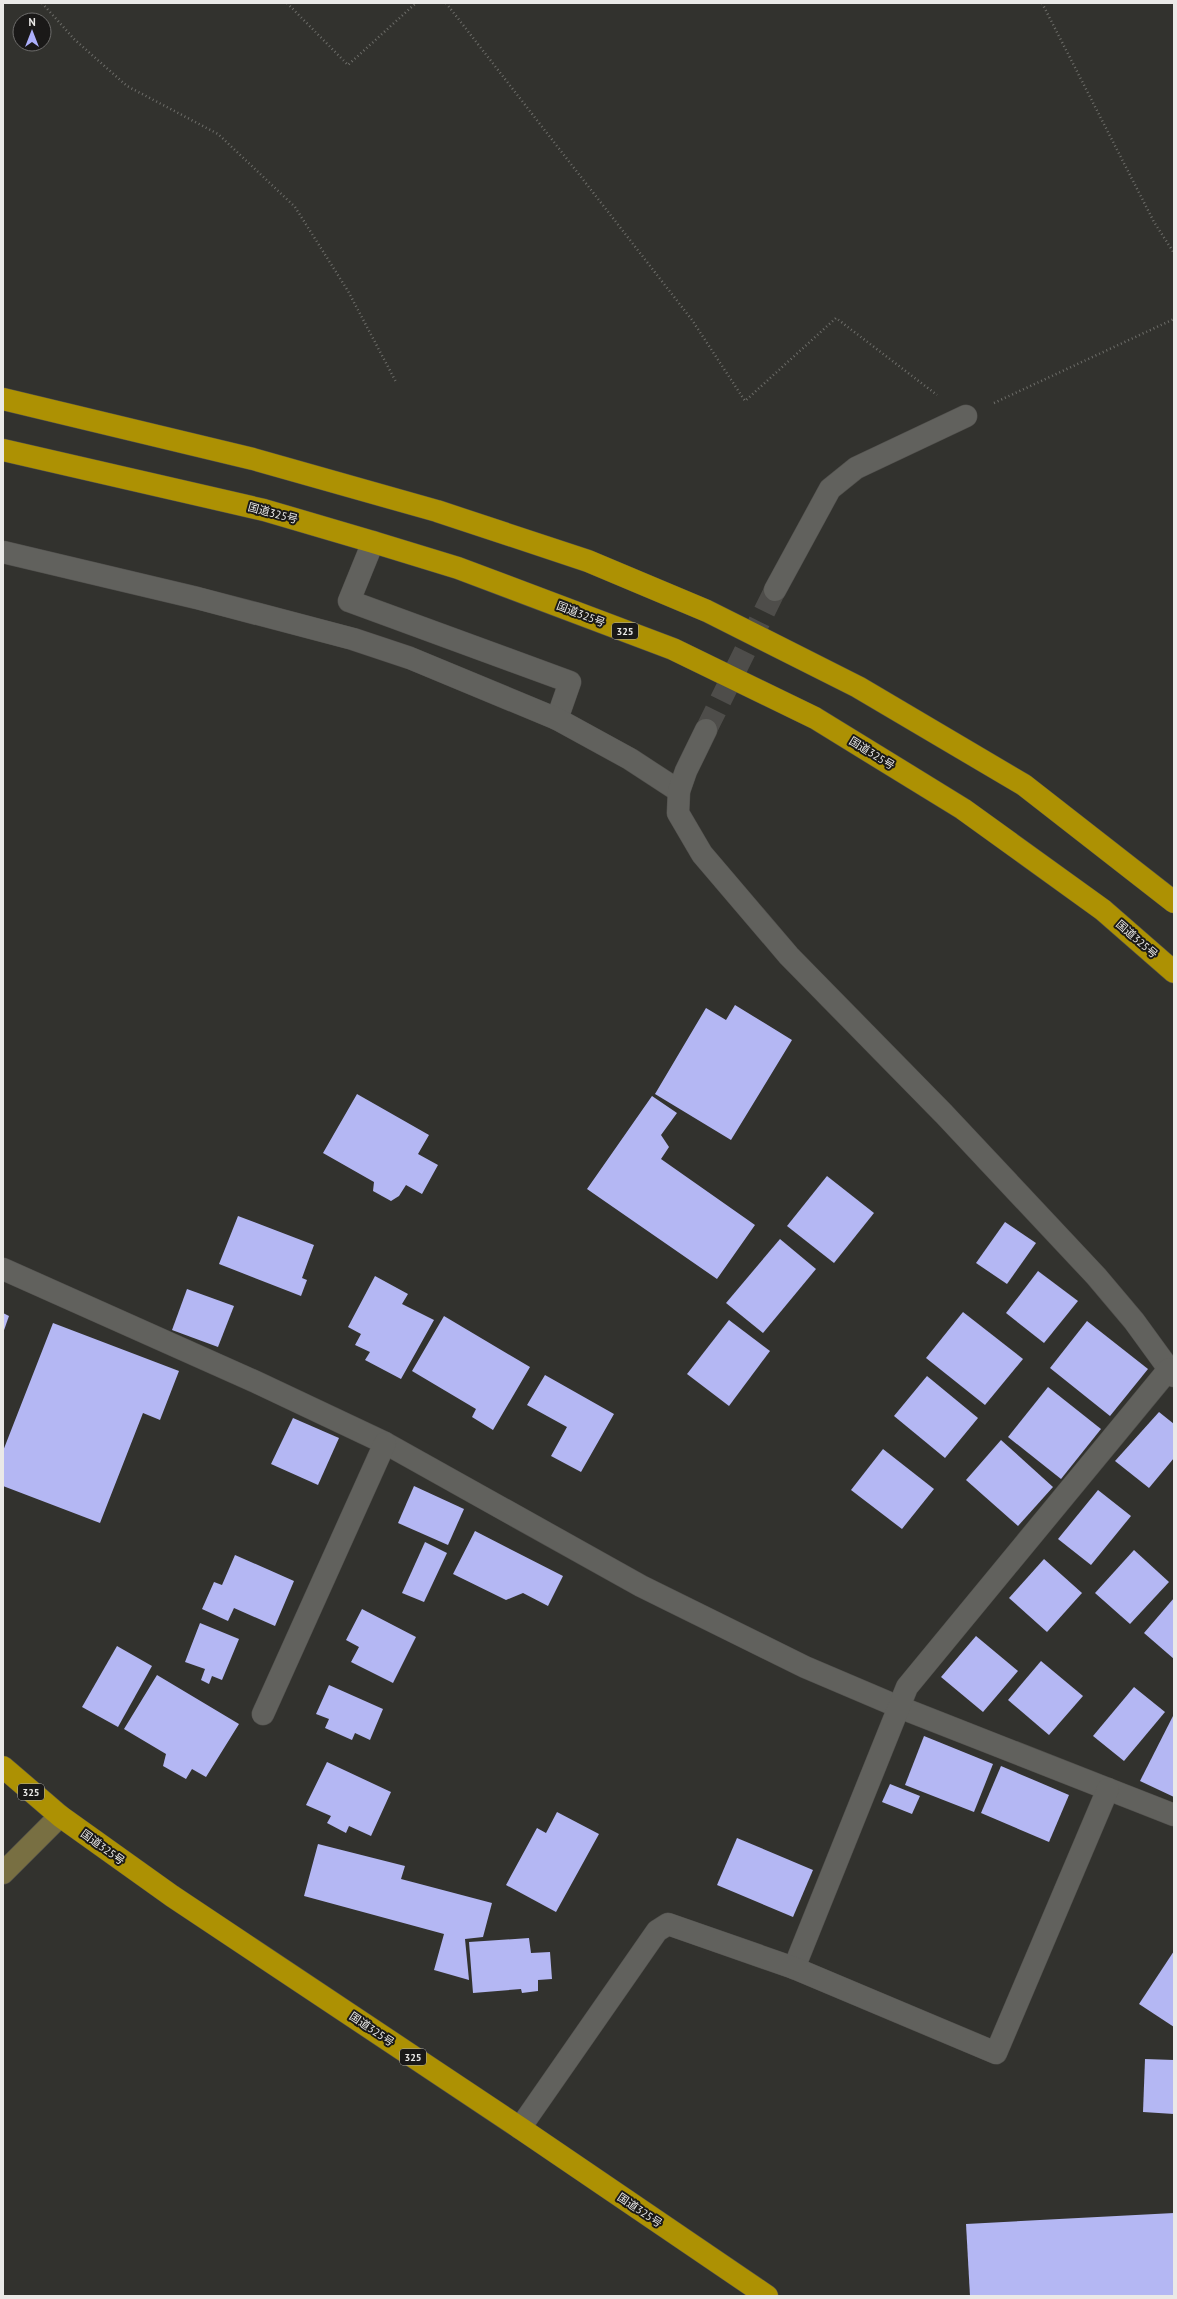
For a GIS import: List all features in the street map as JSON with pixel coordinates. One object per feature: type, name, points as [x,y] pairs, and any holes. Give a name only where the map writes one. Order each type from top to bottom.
[{"type":"highway","points":[[3,399],[253,459],[437,511],[588,561],[707,611],[858,687],[1024,786],[1174,902]]},
{"type":"highway","name":"国道325号","points":[[3,450],[264,510],[373,542],[458,568],[673,649],[815,718],[963,809],[1103,910],[1174,972]]},
{"type":"highway","name":"国道325号","points":[[3,1767],[60,1816],[172,1896],[520,2128],[767,2296]]},
{"type":"main road","points":[[3,1873],[60,1816]]},
{"type":"street","points":[[775,590],[830,489],[856,468],[966,416]]},
{"type":"street","points":[[373,542],[349,601],[570,682],[556,719]]},
{"type":"street","points":[[3,552],[197,598],[352,639],[410,658],[556,719],[630,759],[679,791]]},
{"type":"street","points":[[706,730],[686,771],[679,791],[678,813],[702,854],[789,956],[944,1114],[1096,1276],[1172,1372],[907,1687],[794,1968]]},
{"type":"street","points":[[3,1269],[256,1382],[385,1443],[641,1586],[805,1667],[899,1707],[1174,1815]]},
{"type":"street","points":[[263,1714],[385,1443]]},
{"type":"street","points":[[520,2128],[657,1931],[668,1924],[794,1968],[996,2053],[1108,1789]]},
{"type":"path","points":[[42,3],[74,40],[127,86],[218,134],[295,207],[348,290],[396,382]]},
{"type":"path","points":[[287,3],[348,65],[416,3]]},
{"type":"path","points":[[446,3],[692,320],[745,401],[836,318],[966,416],[1174,319]]},
{"type":"path","points":[[1042,3],[1154,222],[1174,253]]},
{"type":"building","points":[[735,1005],[792,1040],[731,1140],[655,1094],[706,1008],[726,1020]]},
{"type":"building","points":[[357,1094],[429,1135],[418,1154],[438,1165],[422,1194],[406,1185],[399,1196],[391,1201],[373,1191],[374,1182],[323,1153]]},
{"type":"building","points":[[652,1096],[677,1113],[661,1135],[669,1147],[661,1159],[755,1225],[717,1279],[587,1189]]},
{"type":"building","points":[[827,1176],[874,1213],[834,1263],[787,1226]]},
{"type":"building","points":[[238,1216],[314,1245],[302,1278],[307,1280],[301,1296],[219,1264]]},
{"type":"building","points":[[1005,1222],[1036,1243],[1007,1284],[976,1263]]},
{"type":"building","points":[[780,1239],[816,1269],[763,1333],[726,1303]]},
{"type":"building","points":[[1038,1271],[1078,1301],[1044,1343],[1006,1313]]},
{"type":"building","points":[[375,1276],[408,1294],[402,1304],[434,1320],[401,1379],[365,1360],[370,1352],[355,1345],[361,1334],[348,1327]]},
{"type":"building","points":[[187,1289],[234,1306],[218,1347],[172,1330]]},
{"type":"building","points":[[963,1312],[1023,1359],[985,1405],[926,1358]]},
{"type":"building","points":[[3,1313],[9,1316],[3,1333]]},
{"type":"building","points":[[444,1316],[530,1367],[493,1430],[472,1417],[476,1409],[412,1371]]},
{"type":"building","points":[[729,1320],[770,1351],[729,1406],[687,1374]]},
{"type":"building","points":[[1087,1321],[1148,1369],[1110,1416],[1050,1368]]},
{"type":"building","points":[[53,1323],[179,1371],[160,1420],[143,1413],[100,1523],[3,1486],[3,1451]]},
{"type":"building","points":[[545,1375],[614,1414],[581,1472],[551,1456],[567,1427],[527,1405]]},
{"type":"building","points":[[927,1376],[978,1418],[945,1458],[894,1416]]},
{"type":"building","points":[[1048,1387],[1101,1429],[1061,1479],[1008,1437]]},
{"type":"building","points":[[1159,1412],[1174,1424],[1174,1458],[1149,1488],[1115,1461]]},
{"type":"building","points":[[293,1418],[339,1438],[318,1485],[271,1464]]},
{"type":"building","points":[[1001,1440],[1053,1487],[1018,1526],[966,1480]]},
{"type":"building","points":[[883,1449],[934,1489],[902,1529],[851,1490]]},
{"type":"building","points":[[414,1486],[464,1509],[448,1545],[398,1523]]},
{"type":"building","points":[[1098,1490],[1131,1516],[1091,1565],[1058,1539]]},
{"type":"building","points":[[475,1531],[563,1576],[548,1606],[523,1593],[506,1600],[453,1574]]},
{"type":"building","points":[[425,1542],[447,1553],[424,1602],[402,1593]]},
{"type":"building","points":[[1134,1550],[1169,1582],[1130,1624],[1095,1593]]},
{"type":"building","points":[[235,1555],[294,1581],[275,1626],[234,1608],[228,1621],[202,1609],[214,1582],[222,1585]]},
{"type":"building","points":[[1044,1559],[1082,1593],[1047,1632],[1009,1598]]},
{"type":"building","points":[[1174,1598],[1174,1659],[1144,1633]]},
{"type":"building","points":[[362,1609],[416,1637],[393,1683],[351,1662],[359,1647],[346,1640]]},
{"type":"building","points":[[200,1623],[239,1639],[222,1680],[212,1676],[209,1684],[201,1680],[205,1669],[185,1662]]},
{"type":"building","points":[[976,1636],[1018,1671],[983,1712],[941,1677]]},
{"type":"building","points":[[117,1646],[152,1666],[118,1727],[82,1707]]},
{"type":"building","points":[[1041,1661],[1083,1696],[1049,1735],[1008,1700]]},
{"type":"building","points":[[157,1675],[239,1724],[206,1777],[192,1769],[186,1779],[163,1766],[166,1754],[124,1729]]},
{"type":"building","points":[[329,1685],[383,1709],[370,1740],[355,1733],[352,1740],[325,1728],[329,1719],[316,1714]]},
{"type":"building","points":[[1134,1687],[1165,1712],[1124,1761],[1093,1736]]},
{"type":"building","points":[[1174,1714],[1174,1797],[1140,1781]]},
{"type":"building","points":[[924,1736],[993,1764],[974,1812],[905,1785]]},
{"type":"building","points":[[327,1762],[391,1792],[371,1836],[349,1826],[346,1833],[327,1823],[331,1816],[306,1805]]},
{"type":"building","points":[[1001,1766],[1069,1795],[1049,1842],[981,1813]]},
{"type":"building","points":[[890,1784],[920,1796],[912,1814],[882,1802]]},
{"type":"building","points":[[557,1812],[599,1834],[556,1912],[506,1885],[537,1828],[546,1833]]},
{"type":"building","points":[[737,1838],[813,1870],[793,1917],[717,1885]]},
{"type":"building","points":[[318,1844],[405,1866],[401,1879],[492,1903],[483,1937],[465,1939],[469,1980],[434,1970],[444,1934],[304,1896]]},
{"type":"building","points":[[529,1938],[531,1953],[550,1952],[552,1979],[538,1980],[538,1991],[522,1993],[521,1989],[473,1993],[469,1942]]},
{"type":"building","points":[[1174,1951],[1174,2027],[1139,2004]]},
{"type":"building","points":[[1145,2059],[1174,2060],[1174,2114],[1143,2112]]},
{"type":"building","points":[[1174,2213],[1174,2296],[970,2296],[966,2224]]},
{"type":"tunnel","points":[[706,730],[775,590]]}]
